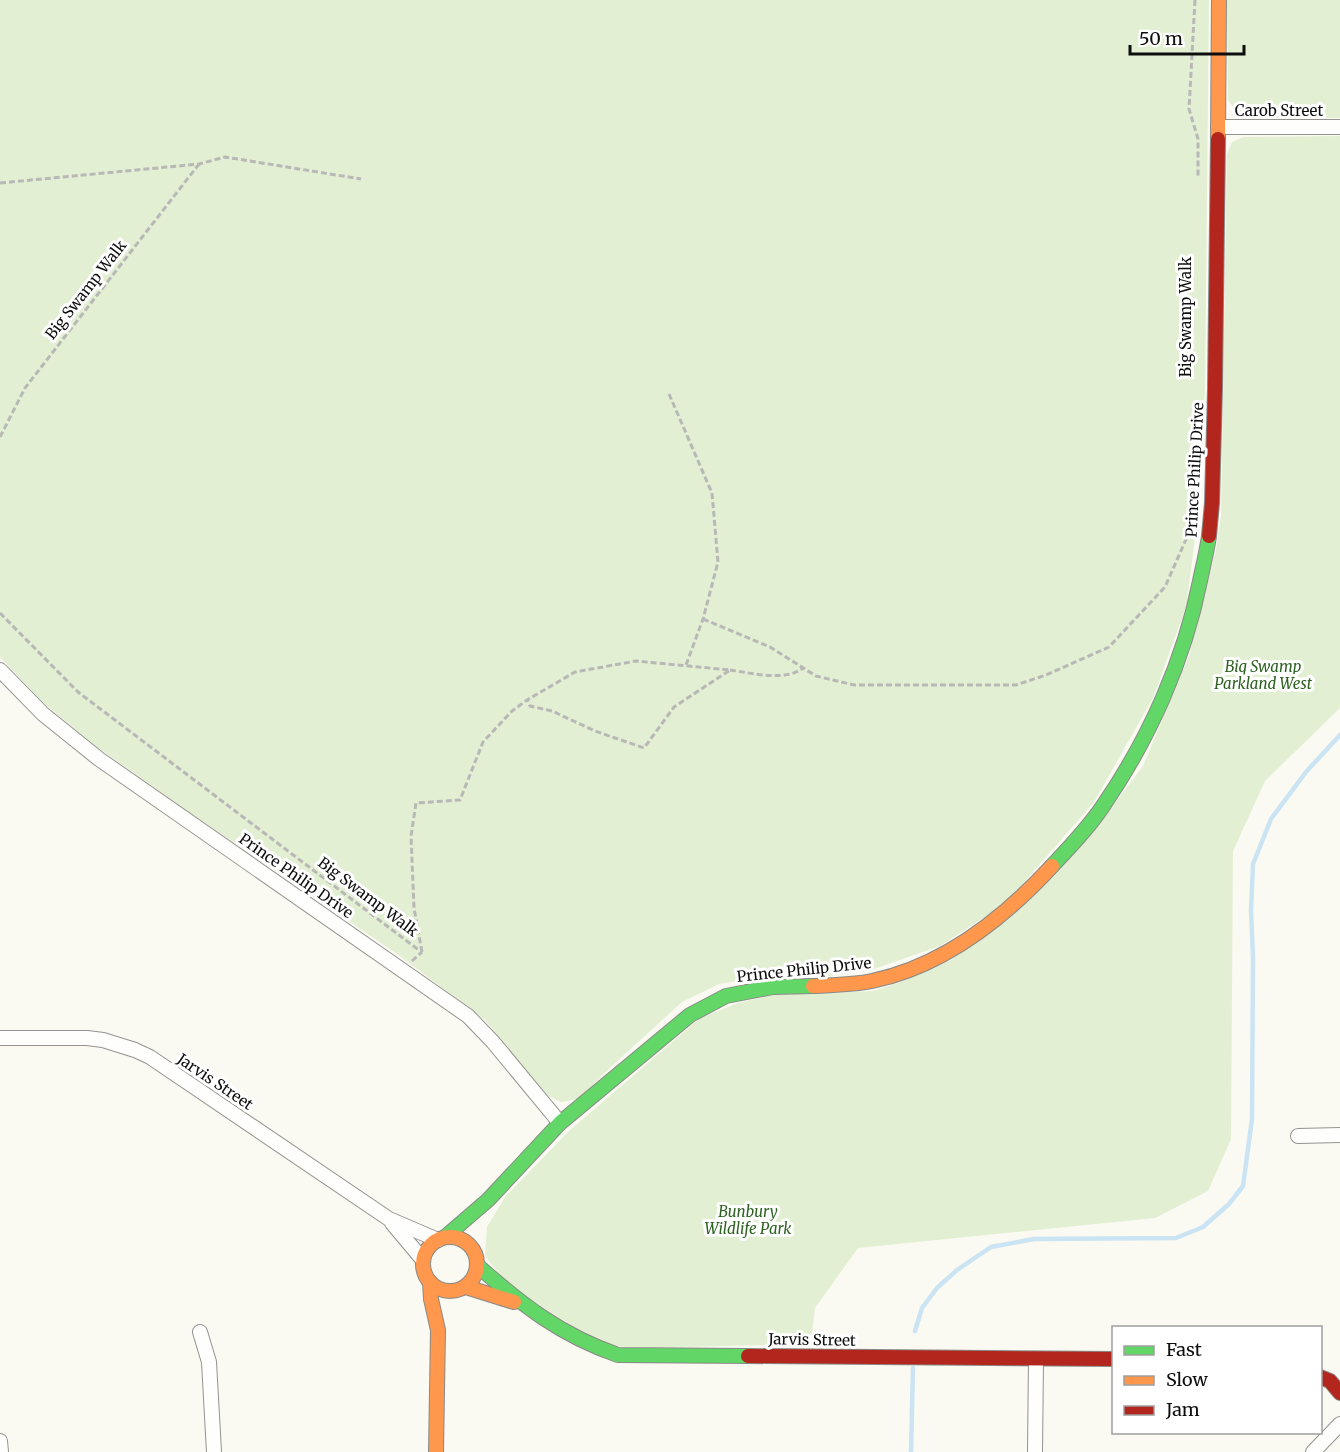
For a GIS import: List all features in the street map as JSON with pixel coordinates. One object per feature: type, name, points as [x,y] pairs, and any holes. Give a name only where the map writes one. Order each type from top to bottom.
[{"type":"street","name":"Prince Philip Drive","points":[[442,1239],[488,1200],[560,1123],[690,1015],[726,996],[773,987],[839,985],[872,981],[935,960],[997,919],[1030,890],[1102,808],[1135,755],[1164,696],[1185,641],[1208,544],[1212,503],[1215,388],[1219,0]]},
{"type":"street","name":"Carob Street","points":[[1218,127],[1340,127]]},
{"type":"street","name":"Prince Philip Drive","points":[[0,670],[43,714],[99,759],[468,1016],[493,1042],[560,1123]]},
{"type":"street","name":"Jarvis Street","points":[[0,1038],[87,1038],[103,1040],[135,1050],[150,1057],[389,1219],[442,1239]]},
{"type":"street","points":[[1298,1136],[1340,1135]]},
{"type":"street","name":"Prince Philip Drive","points":[[475,1238],[488,1200]]},
{"type":"street","name":"Jarvis Street","points":[[389,1219],[423,1260]]},
{"type":"street","points":[[475,1238],[478,1266],[476,1274],[472,1281],[459,1289],[444,1291],[436,1288],[426,1276],[423,1268],[426,1252],[431,1245],[442,1239],[475,1238]]},
{"type":"street","name":"Jarvis Street","points":[[478,1266],[522,1304],[584,1343],[618,1354],[1112,1359]]},
{"type":"street","points":[[430,1282],[431,1299],[438,1330],[436,1452]]},
{"type":"street","name":"Jarvis Street","points":[[459,1289],[522,1304]]},
{"type":"street","points":[[438,1330],[459,1289]]},
{"type":"street","points":[[200,1332],[209,1362],[214,1452]]},
{"type":"street","points":[[1035,1452],[1036,1359]]},
{"type":"street","points":[[1322,1378],[1330,1381],[1340,1393]]},
{"type":"street","points":[[1313,1452],[1340,1424]]},
{"type":"street","points":[[0,1441],[1,1452]]},
{"type":"path","points":[[1195,0],[1189,109],[1198,140],[1198,187]]},
{"type":"path","points":[[0,183],[199,164],[225,157],[361,179]]},
{"type":"path","name":"Big Swamp Walk","points":[[0,437],[25,388],[199,164]]},
{"type":"path","points":[[669,394],[712,493],[718,561],[703,619],[686,665]]},
{"type":"path","points":[[703,619],[770,647],[816,676],[854,685],[1016,685],[1046,675],[1109,646],[1165,587],[1188,535],[1194,468]]},
{"type":"path","name":"Big Swamp Walk","points":[[0,613],[78,692],[422,952],[414,908],[411,836],[417,803],[460,800],[483,742],[527,700],[574,672],[636,661],[782,676],[797,673],[803,668]]},
{"type":"path","points":[[527,700],[530,706],[552,711],[595,731],[644,748],[674,707],[730,670]]},
{"type":"green space","points":[[0,0],[1209,0],[1205,388],[1200,500],[1186,607],[1153,698],[1094,802],[1006,903],[940,946],[871,970],[830,976],[773,975],[719,984],[682,1002],[578,1099],[561,1102],[546,1095],[485,1020],[400,956],[93,744],[40,700],[0,657]]},
{"type":"green space","points":[[1227,0],[1340,0],[1340,118],[1251,118],[1237,112],[1228,100]]},
{"type":"green space","points":[[1340,136],[1340,708],[1265,781],[1233,851],[1231,1139],[1208,1191],[1155,1218],[858,1248],[815,1308],[811,1344],[629,1348],[600,1343],[526,1297],[503,1279],[485,1256],[487,1227],[505,1197],[569,1131],[700,1018],[738,1003],[772,995],[873,991],[901,982],[951,960],[1099,824],[1143,766],[1189,656],[1216,550],[1221,516],[1227,154],[1232,142],[1243,137]]},
{"type":"waterway","points":[[915,1331],[922,1308],[937,1288],[957,1270],[991,1247],[1034,1239],[1176,1238],[1203,1227],[1229,1204],[1243,1186],[1252,1119],[1251,910],[1253,864],[1271,819],[1306,772],[1340,735]]},
{"type":"waterway","points":[[911,1452],[913,1368]]},
{"type":"traffic: fast","points":[[1052,866],[1098,814],[1150,726],[1185,640],[1209,536]]},
{"type":"traffic: fast","points":[[445,1237],[488,1200],[560,1123],[690,1015],[726,996],[773,987],[813,986]]},
{"type":"traffic: fast","points":[[478,1266],[511,1294],[561,1329],[618,1355],[748,1356]]},
{"type":"traffic: slow","points":[[1218,139],[1219,0]]},
{"type":"traffic: slow","points":[[813,986],[872,981],[898,974],[948,952],[1014,904],[1052,866]]},
{"type":"traffic: slow","points":[[445,1237],[455,1237],[469,1245],[475,1254],[477,1264],[475,1274],[469,1283],[455,1291],[445,1291],[428,1279],[423,1269],[423,1259],[435,1242],[445,1237]]},
{"type":"traffic: slow","points":[[430,1282],[431,1299],[438,1330],[436,1452]]},
{"type":"traffic: slow","points":[[466,1287],[514,1302]]},
{"type":"traffic: jam","points":[[1209,536],[1215,388],[1218,139]]},
{"type":"traffic: jam","points":[[748,1356],[1112,1359]]},
{"type":"traffic: jam","points":[[1322,1378],[1330,1381],[1340,1393]]},
{"type":"park label","name":"Big Swamp Parkland West","points":[[1263,676]]},
{"type":"park label","name":"Bunbury Wildlife Park","points":[[748,1220]]}]
